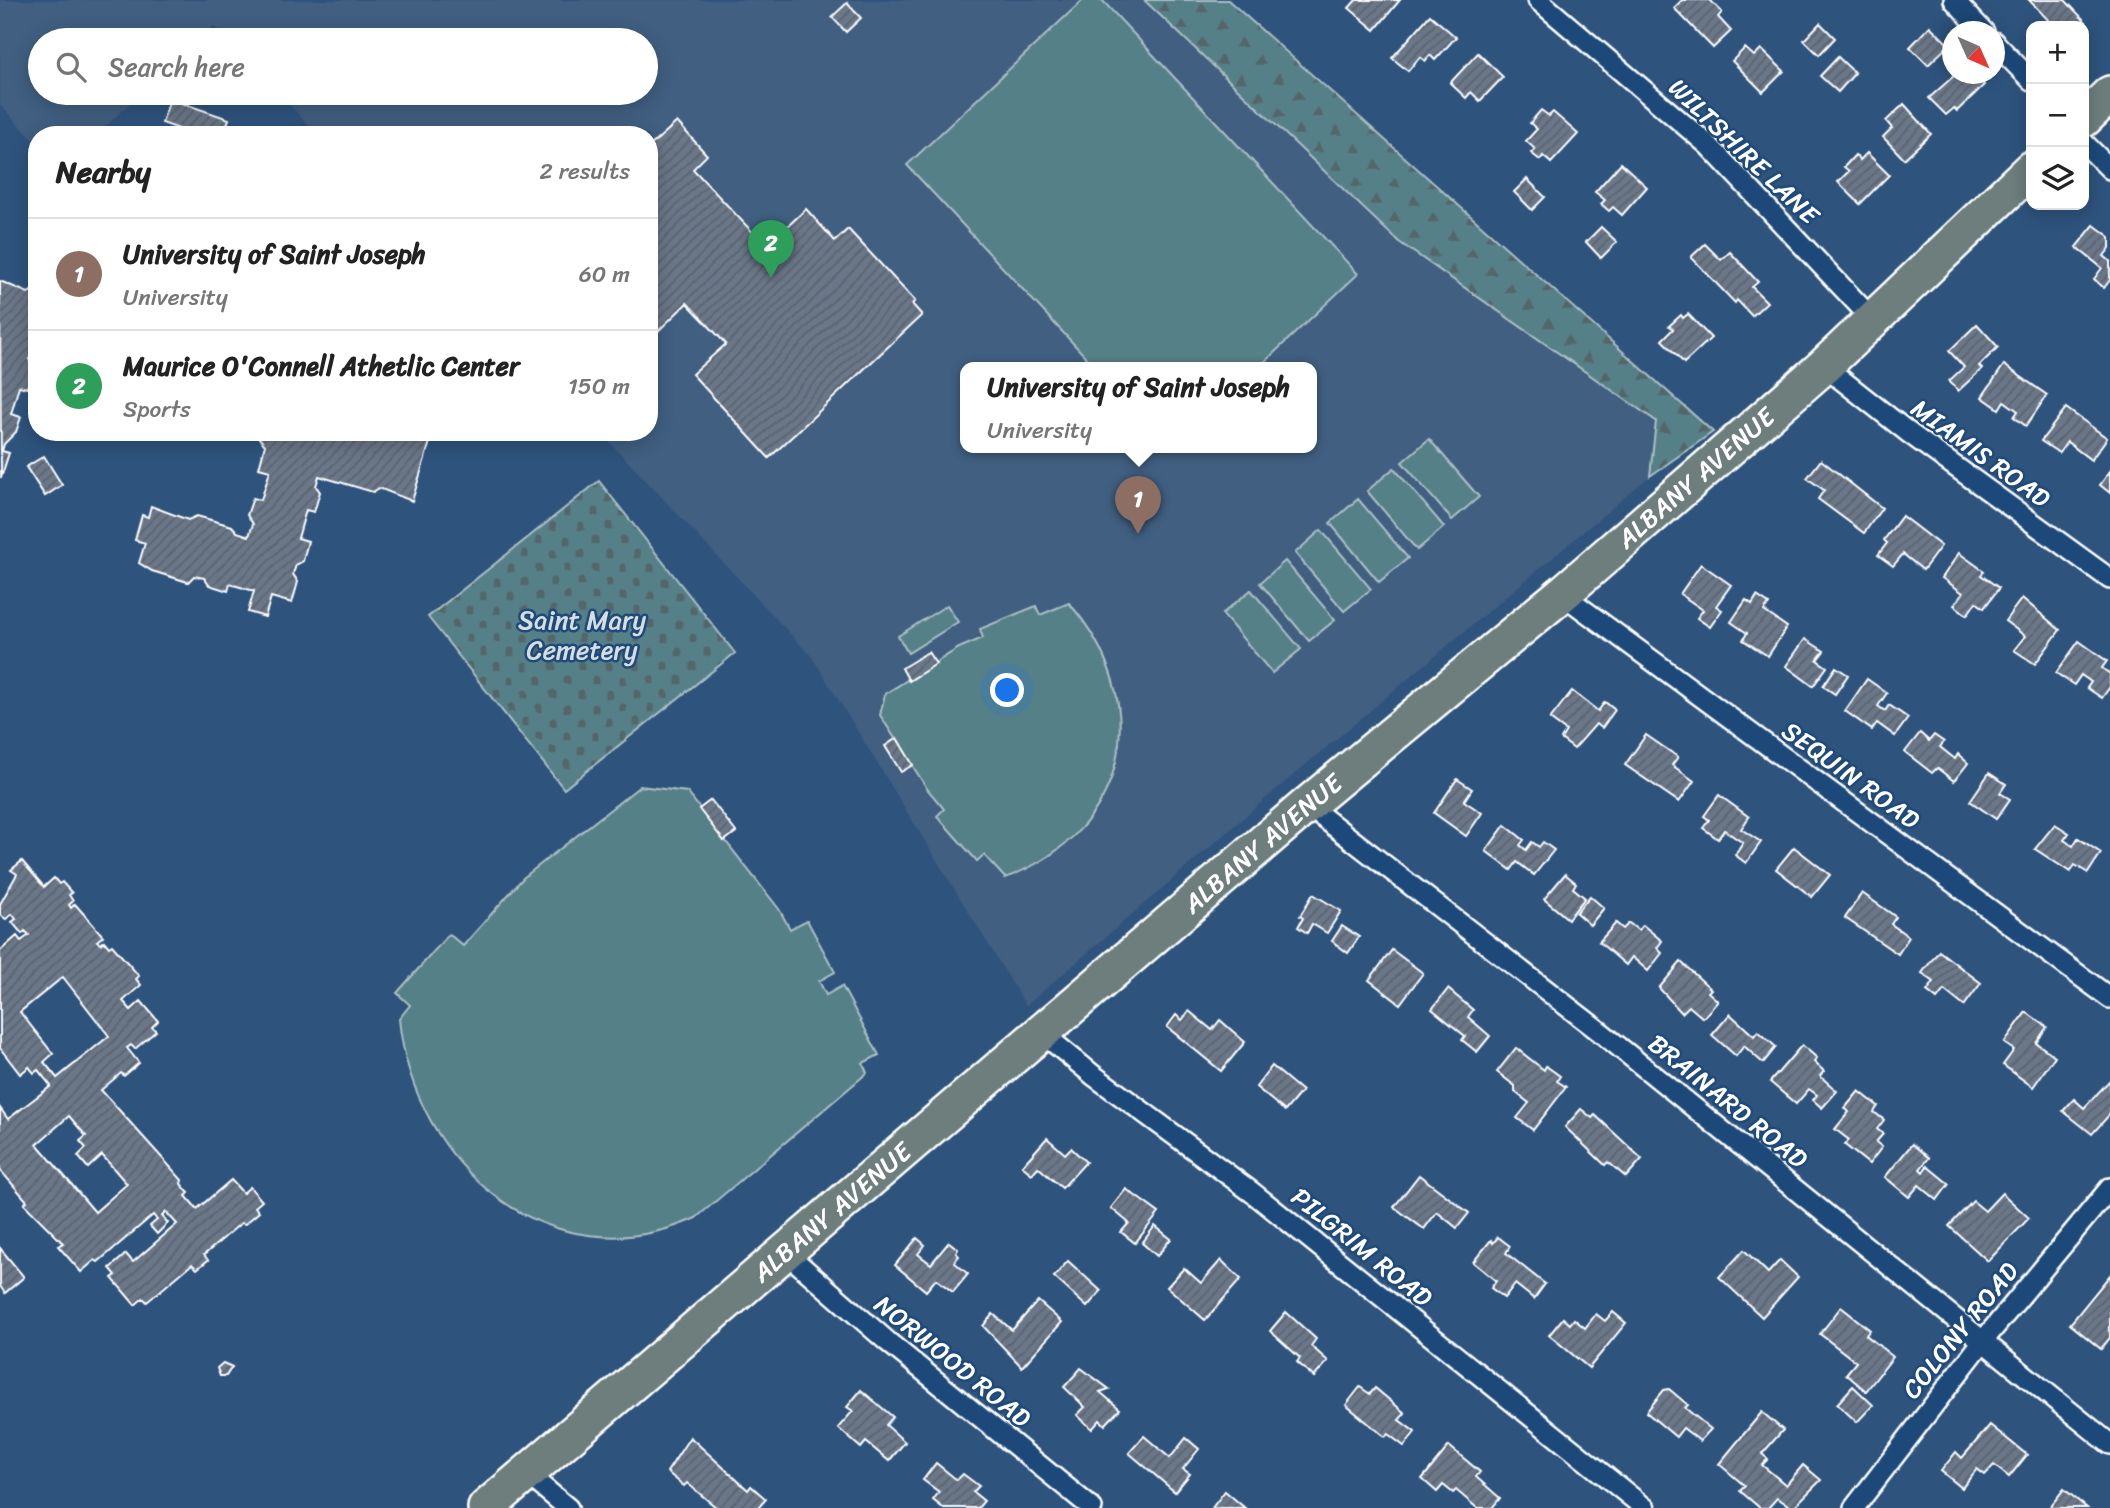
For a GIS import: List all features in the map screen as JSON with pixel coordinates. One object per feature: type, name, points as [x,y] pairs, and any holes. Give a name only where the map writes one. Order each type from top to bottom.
[{"type":"highway","points":[[2089,114],[2110,94]]},
{"type":"highway","name":"ALBANY AVENUE","points":[[486,1508],[1307,805],[1562,594],[1824,366],[2026,174]]},
{"type":"street","name":"WILTSHIRE LANE","points":[[1538,0],[1708,145],[1873,320]]},
{"type":"street","points":[[1954,0],[1974,21]]},
{"type":"street","points":[[2005,53],[2026,75]]},
{"type":"street","points":[[2088,147],[2110,169]]},
{"type":"street","name":"MIAMIS ROAD","points":[[1824,366],[1909,433],[2110,579]]},
{"type":"street","name":"SEQUIN ROAD","points":[[1562,594],[2110,998]]},
{"type":"street","name":"BRAINARD ROAD","points":[[1307,805],[1583,1017],[2110,1444]]},
{"type":"street","name":"PILGRIM ROAD","points":[[1042,1033],[1093,1075],[1253,1193],[1645,1508]]},
{"type":"street","name":"COLONY ROAD","points":[[1854,1508],[1983,1341],[2110,1188]]},
{"type":"street","name":"NORWOOD ROAD","points":[[785,1252],[877,1334],[1091,1508]]},
{"type":"street","points":[[526,1473],[568,1508]]},
{"type":"shaded area","points":[[0,0],[1144,0],[1399,242],[1656,421],[1650,476],[1284,783],[1026,1006],[812,657],[608,441],[658,441],[658,126],[309,126],[289,105],[658,105],[658,28],[28,28],[28,105],[128,105],[106,126],[28,126],[28,135],[0,105]]},
{"type":"green space","points":[[1083,0],[1102,0],[1358,274],[1264,362],[1090,362],[907,165]]},
{"type":"green space","points":[[1144,0],[1228,0],[1713,432],[1650,476],[1656,421],[1399,242]]},
{"type":"green space","points":[[1429,439],[1479,497],[1452,520],[1402,462]]},
{"type":"green space","points":[[1394,468],[1444,527],[1417,550],[1367,491]]},
{"type":"green space","name":"Saint Mary Cemetery","points":[[599,481],[735,653],[564,789],[428,617]]},
{"type":"green space","points":[[1358,499],[1408,558],[1379,582],[1330,523]]},
{"type":"green space","points":[[1321,530],[1371,589],[1344,611],[1295,553]]},
{"type":"green space","points":[[1285,561],[1335,620],[1309,641],[1260,583]]},
{"type":"green space","points":[[1251,590],[1301,649],[1272,673],[1222,614]]},
{"type":"green space","points":[[1069,603],[1096,641],[1113,680],[1120,720],[1116,759],[1103,796],[1081,829],[1048,857],[1005,878],[984,855],[977,861],[937,816],[944,809],[928,790],[880,715],[885,694],[959,648],[983,638],[980,629],[1036,606],[1040,615]]},
{"type":"green space","points":[[947,605],[958,622],[908,653],[898,636]]},
{"type":"green space","points":[[640,786],[687,792],[779,909],[790,929],[807,920],[835,972],[819,981],[826,995],[842,986],[879,1055],[863,1063],[867,1073],[696,1218],[642,1234],[590,1235],[542,1223],[498,1198],[461,1164],[431,1121],[410,1072],[399,1019],[410,1005],[397,993],[449,934],[463,946],[523,878]]},
{"type":"building","points":[[1356,0],[1400,0],[1375,30],[1349,8]]},
{"type":"building","points":[[1682,0],[1710,0],[1722,12],[1718,17],[1731,31],[1713,48],[1674,8]]},
{"type":"building","points":[[2029,0],[2065,0],[2085,21],[2049,21]]},
{"type":"building","points":[[847,3],[861,18],[846,32],[832,17]]},
{"type":"building","points":[[1430,15],[1456,37],[1435,60],[1430,55],[1425,61],[1420,57],[1408,71],[1392,58]]},
{"type":"building","points":[[1820,23],[1835,38],[1819,55],[1804,40]]},
{"type":"building","points":[[1930,26],[1942,38],[1942,52],[1928,65],[1910,47]]},
{"type":"building","points":[[1745,48],[1754,56],[1761,49],[1784,71],[1763,92],[1732,61]]},
{"type":"building","points":[[1478,53],[1503,77],[1480,101],[1471,92],[1466,98],[1450,83]]},
{"type":"building","points":[[1838,57],[1855,73],[1838,92],[1820,76]]},
{"type":"building","points":[[1945,84],[1984,85],[1957,111],[1954,108],[1946,115],[1929,98]]},
{"type":"building","points":[[1904,104],[1931,134],[1904,159],[1883,137],[1892,128],[1886,121]]},
{"type":"building","points":[[168,105],[188,105],[229,119],[226,126],[170,126],[162,123]]},
{"type":"building","points":[[1541,110],[1549,116],[1553,112],[1578,134],[1551,163],[1543,156],[1540,160],[1531,153],[1535,149],[1526,141],[1537,129],[1530,123]]},
{"type":"building","points":[[677,122],[707,155],[693,169],[774,255],[783,247],[774,239],[806,209],[835,241],[848,229],[915,301],[912,304],[922,315],[769,458],[692,374],[726,344],[687,303],[658,331],[658,139]]},
{"type":"building","points":[[1867,153],[1889,175],[1860,204],[1838,182],[1849,171],[1844,167],[1855,155],[1860,160]]},
{"type":"building","points":[[1621,163],[1647,187],[1622,215],[1613,207],[1609,211],[1601,204],[1605,200],[1595,192]]},
{"type":"building","points":[[1527,179],[1545,197],[1532,210],[1514,192]]},
{"type":"building","points":[[2094,225],[2110,237],[2110,248],[2104,256],[2110,261],[2110,280],[2104,288],[2094,279],[2102,268],[2076,247]]},
{"type":"building","points":[[1601,227],[1617,242],[1601,258],[1586,242]]},
{"type":"building","points":[[1705,244],[1721,260],[1730,252],[1758,282],[1752,287],[1767,302],[1752,316],[1737,300],[1735,303],[1691,257]]},
{"type":"building","points":[[0,281],[28,293],[28,385],[27,388],[19,386],[11,414],[21,417],[16,432],[4,444],[2,451],[9,453],[1,478]]},
{"type":"building","points":[[1688,314],[1711,338],[1684,363],[1662,340],[1673,329],[1669,326],[1681,315],[1683,318]]},
{"type":"building","points":[[1977,324],[1998,347],[1979,366],[1982,369],[1958,391],[1949,381],[1964,367],[1949,351]]},
{"type":"building","points":[[2004,365],[2047,395],[2026,426],[2014,417],[2018,411],[2004,401],[1999,409],[1982,397]]},
{"type":"building","points":[[2066,408],[2107,438],[2091,460],[2067,442],[2059,453],[2041,441]]},
{"type":"building","points":[[262,441],[430,441],[412,501],[379,488],[373,492],[319,476],[316,486],[320,492],[314,512],[306,510],[298,538],[308,541],[303,561],[296,565],[293,574],[298,582],[292,603],[271,597],[265,617],[248,612],[254,591],[230,584],[228,591],[209,585],[204,578],[194,576],[188,582],[152,571],[139,563],[145,543],[135,540],[142,515],[148,517],[151,506],[188,520],[197,516],[232,526],[237,532],[249,536],[253,524],[247,515],[253,498],[261,500],[270,471],[259,468],[265,445]]},
{"type":"building","points":[[44,456],[62,485],[45,496],[26,467]]},
{"type":"building","points":[[1821,460],[1882,508],[1864,533],[1818,499],[1824,490],[1807,478]]},
{"type":"building","points":[[2110,471],[2110,493],[2100,485]]},
{"type":"building","points":[[1902,516],[1941,546],[1923,570],[1903,554],[1893,566],[1878,555],[1887,543],[1884,540]]},
{"type":"building","points":[[1959,553],[1984,571],[1981,575],[1999,588],[1984,608],[1976,602],[1967,615],[1954,605],[1963,593],[1942,578]]},
{"type":"building","points":[[1701,564],[1731,585],[1716,606],[1722,610],[1710,627],[1697,618],[1703,610],[1680,594]]},
{"type":"building","points":[[1757,596],[1769,604],[1764,611],[1787,627],[1768,656],[1743,640],[1747,633],[1731,622],[1746,600],[1752,604]]},
{"type":"building","points":[[2022,598],[2060,630],[2035,664],[2014,650],[2025,636],[2005,621]]},
{"type":"building","points":[[1805,639],[1824,651],[1817,660],[1827,667],[1813,686],[1786,666]]},
{"type":"building","points":[[2079,641],[2107,661],[2102,668],[2110,674],[2110,687],[2102,698],[2087,688],[2091,682],[2081,675],[2074,685],[2056,673]]},
{"type":"building","points":[[928,652],[936,664],[909,681],[902,668]]},
{"type":"building","points":[[1836,667],[1848,675],[1835,694],[1823,686]]},
{"type":"building","points":[[1867,679],[1887,693],[1878,706],[1885,711],[1889,705],[1908,718],[1895,736],[1877,723],[1872,730],[1845,711]]},
{"type":"building","points":[[1572,691],[1598,711],[1605,702],[1615,710],[1602,728],[1596,724],[1574,749],[1561,739],[1566,731],[1550,719]]},
{"type":"building","points":[[1920,733],[1929,741],[1934,735],[1944,742],[1940,747],[1955,759],[1958,754],[1968,763],[1954,781],[1937,768],[1932,773],[1905,752]]},
{"type":"building","points":[[1646,735],[1678,757],[1672,765],[1694,781],[1679,802],[1625,765]]},
{"type":"building","points":[[897,738],[913,765],[901,772],[885,746]]},
{"type":"building","points":[[1989,773],[2006,784],[2000,793],[2010,799],[1996,819],[1970,801]]},
{"type":"building","points":[[1457,779],[1472,789],[1464,801],[1482,813],[1466,836],[1434,813]]},
{"type":"building","points":[[1719,795],[1749,817],[1741,829],[1761,842],[1746,863],[1735,855],[1743,843],[1724,830],[1718,839],[1703,828],[1709,820],[1704,816]]},
{"type":"building","points":[[711,800],[736,832],[724,841],[699,809]]},
{"type":"building","points":[[2055,824],[2069,833],[2064,840],[2073,846],[2078,838],[2101,853],[2088,873],[2075,865],[2070,872],[2035,849]]},
{"type":"building","points":[[1505,825],[1524,840],[1520,845],[1526,850],[1532,842],[1539,847],[1543,842],[1554,850],[1534,875],[1517,862],[1511,870],[1486,851]]},
{"type":"building","points":[[1794,847],[1830,875],[1812,897],[1776,869]]},
{"type":"building","points":[[22,861],[44,887],[54,878],[59,884],[62,882],[72,893],[69,895],[73,901],[69,905],[71,908],[75,904],[103,936],[97,941],[101,944],[104,941],[109,947],[112,945],[139,976],[136,979],[141,985],[123,1001],[131,1010],[141,1001],[158,1021],[152,1027],[156,1031],[135,1049],[131,1045],[127,1048],[139,1063],[124,1076],[121,1073],[101,1090],[182,1180],[181,1184],[189,1193],[186,1196],[197,1209],[231,1180],[243,1193],[250,1187],[262,1201],[255,1207],[259,1212],[245,1224],[241,1223],[204,1255],[208,1260],[197,1269],[192,1264],[147,1302],[143,1298],[135,1305],[112,1278],[116,1275],[110,1268],[126,1254],[133,1262],[177,1224],[166,1212],[162,1216],[168,1223],[157,1234],[150,1226],[157,1220],[153,1215],[98,1262],[95,1260],[81,1272],[58,1246],[63,1243],[24,1204],[27,1201],[0,1170],[0,1108],[8,1119],[51,1086],[38,1070],[34,1073],[29,1067],[20,1074],[0,1048],[0,951],[17,936],[21,941],[29,935],[25,931],[22,934],[12,922],[16,919],[12,914],[6,919],[0,915],[0,904],[17,874],[11,870]],"holes":[[[63,977],[109,1036],[57,1078],[44,1062],[53,1054],[20,1012]],[[69,1116],[86,1136],[80,1141],[86,1148],[78,1156],[88,1168],[102,1155],[127,1184],[95,1212],[37,1144]]]},
{"type":"building","points":[[1565,874],[1576,883],[1573,888],[1585,898],[1568,919],[1544,899]]},
{"type":"building","points":[[1862,893],[1896,917],[1891,924],[1909,937],[1898,954],[1845,918]]},
{"type":"building","points":[[1313,894],[1341,911],[1327,933],[1312,924],[1307,933],[1298,927],[1303,918],[1300,916]]},
{"type":"building","points":[[1590,896],[1604,908],[1590,925],[1576,913]]},
{"type":"building","points":[[1616,923],[1623,929],[1629,923],[1638,930],[1643,925],[1662,941],[1657,948],[1662,953],[1648,971],[1632,957],[1626,965],[1599,942]]},
{"type":"building","points":[[1342,926],[1359,937],[1348,953],[1332,941]]},
{"type":"building","points":[[1392,950],[1423,973],[1400,1004],[1369,980]]},
{"type":"building","points":[[1939,951],[1981,983],[1964,1006],[1944,990],[1937,999],[1927,991],[1934,982],[1922,973]]},
{"type":"building","points":[[1681,962],[1711,989],[1708,992],[1718,1001],[1703,1018],[1689,1006],[1682,1013],[1659,988]]},
{"type":"building","points":[[1448,989],[1473,1010],[1468,1017],[1490,1036],[1477,1052],[1462,1040],[1465,1036],[1432,1009]]},
{"type":"building","points":[[1189,1011],[1212,1030],[1220,1020],[1245,1042],[1221,1071],[1167,1027],[1176,1015],[1182,1020]]},
{"type":"building","points":[[2026,1012],[2047,1027],[2036,1043],[2055,1056],[2033,1087],[2003,1065],[2014,1050],[2004,1043]]},
{"type":"building","points":[[1730,1014],[1754,1036],[1758,1031],[1776,1047],[1763,1063],[1744,1046],[1736,1056],[1712,1035]]},
{"type":"building","points":[[1802,1045],[1817,1058],[1814,1062],[1824,1071],[1820,1076],[1837,1091],[1822,1108],[1813,1100],[1817,1095],[1809,1089],[1796,1104],[1770,1082]]},
{"type":"building","points":[[1516,1048],[1544,1070],[1546,1066],[1560,1076],[1557,1081],[1566,1087],[1533,1130],[1517,1118],[1529,1103],[1515,1092],[1515,1086],[1497,1072]]},
{"type":"building","points":[[1272,1066],[1302,1091],[1285,1111],[1256,1087]]},
{"type":"building","points":[[2110,1080],[2110,1114],[2092,1134],[2063,1111],[2074,1099],[2084,1108]]},
{"type":"building","points":[[1859,1091],[1878,1106],[1874,1112],[1884,1120],[1877,1129],[1883,1134],[1876,1142],[1882,1147],[1869,1164],[1845,1145],[1849,1140],[1835,1129],[1849,1112],[1845,1108]]},
{"type":"building","points":[[1581,1109],[1592,1118],[1595,1115],[1642,1159],[1626,1177],[1608,1162],[1605,1165],[1565,1127]]},
{"type":"building","points":[[1047,1138],[1065,1154],[1071,1148],[1086,1162],[1062,1188],[1038,1167],[1032,1174],[1022,1166]]},
{"type":"building","points":[[1912,1144],[1929,1158],[1920,1169],[1923,1172],[1927,1166],[1949,1184],[1937,1200],[1919,1185],[1909,1197],[1885,1177]]},
{"type":"building","points":[[1419,1175],[1469,1213],[1457,1228],[1437,1212],[1424,1229],[1394,1207]]},
{"type":"building","points":[[1126,1189],[1159,1213],[1135,1243],[1121,1232],[1129,1223],[1111,1208]]},
{"type":"building","points":[[2002,1193],[2029,1218],[1988,1261],[1949,1226],[1973,1201],[1985,1211]]},
{"type":"building","points":[[1155,1226],[1171,1239],[1157,1256],[1142,1243]]},
{"type":"building","points":[[1498,1237],[1510,1246],[1506,1253],[1545,1284],[1534,1299],[1515,1284],[1504,1298],[1491,1288],[1496,1281],[1473,1262],[1491,1240],[1493,1243]]},
{"type":"building","points":[[917,1238],[925,1245],[918,1254],[931,1264],[949,1242],[958,1249],[956,1253],[959,1256],[954,1262],[968,1274],[953,1292],[936,1279],[926,1291],[895,1265]]},
{"type":"building","points":[[0,1248],[24,1277],[5,1293],[0,1286]]},
{"type":"building","points":[[1744,1250],[1768,1273],[1780,1260],[1798,1277],[1762,1317],[1719,1277]]},
{"type":"building","points":[[1221,1260],[1241,1279],[1205,1320],[1167,1287],[1184,1268],[1201,1283]]},
{"type":"building","points":[[1068,1261],[1101,1291],[1087,1307],[1054,1277]]},
{"type":"building","points":[[2110,1275],[2110,1338],[2101,1349],[2070,1324]]},
{"type":"building","points":[[1038,1301],[1062,1322],[1022,1367],[983,1326],[993,1314],[1012,1330]]},
{"type":"building","points":[[1841,1307],[1870,1330],[1866,1335],[1893,1357],[1866,1391],[1846,1374],[1856,1362],[1820,1334]]},
{"type":"building","points":[[1286,1312],[1316,1339],[1311,1346],[1328,1361],[1314,1377],[1297,1362],[1300,1358],[1270,1331]]},
{"type":"building","points":[[1613,1312],[1626,1323],[1589,1368],[1549,1335],[1563,1318],[1570,1324],[1574,1319],[1585,1328],[1596,1314],[1605,1321]]},
{"type":"building","points":[[223,1363],[232,1367],[226,1376],[220,1376],[217,1368]]},
{"type":"building","points":[[1081,1368],[1109,1389],[1100,1392],[1120,1409],[1105,1425],[1100,1420],[1092,1429],[1077,1415],[1085,1407],[1064,1387]]},
{"type":"building","points":[[1853,1386],[1873,1405],[1857,1422],[1837,1404]]},
{"type":"building","points":[[1360,1387],[1370,1394],[1375,1388],[1405,1413],[1399,1420],[1415,1432],[1404,1446],[1388,1434],[1385,1437],[1346,1405]]},
{"type":"building","points":[[1669,1389],[1688,1405],[1685,1408],[1711,1429],[1700,1441],[1683,1428],[1676,1437],[1646,1412],[1664,1390]]},
{"type":"building","points":[[861,1390],[893,1417],[886,1425],[905,1442],[889,1461],[866,1442],[861,1448],[838,1428],[853,1411],[847,1407]]},
{"type":"building","points":[[1762,1412],[1783,1430],[1762,1454],[1768,1459],[1762,1465],[1786,1485],[1803,1465],[1821,1480],[1793,1508],[1777,1498],[1768,1508],[1760,1508],[1740,1491],[1745,1486],[1719,1464]]},
{"type":"building","points":[[1990,1425],[2027,1455],[2009,1477],[1994,1465],[1985,1475],[1977,1469],[1962,1488],[1941,1471],[1956,1452],[1962,1458]]},
{"type":"building","points":[[1144,1436],[1170,1458],[1186,1438],[1199,1449],[1183,1469],[1190,1474],[1175,1492],[1129,1453]]},
{"type":"building","points":[[690,1437],[748,1490],[751,1486],[766,1499],[758,1508],[717,1508],[687,1483],[684,1486],[667,1472]]},
{"type":"building","points":[[1449,1446],[1480,1472],[1476,1477],[1500,1498],[1492,1508],[1477,1508],[1456,1490],[1453,1493],[1443,1485],[1437,1492],[1422,1479]]},
{"type":"building","points":[[936,1463],[957,1480],[963,1474],[979,1486],[973,1492],[984,1501],[978,1508],[943,1508],[933,1500],[939,1492],[923,1480]]},
{"type":"building","points":[[2064,1489],[2087,1508],[2049,1508]]},
{"type":"building","points":[[1225,1491],[1245,1508],[1212,1508]]},
{"type":"place","name":"Maurice O'Connell Athetlic Center","points":[[771,278]]},
{"type":"place","name":"University of Saint Joseph","points":[[1138,534]]}]
